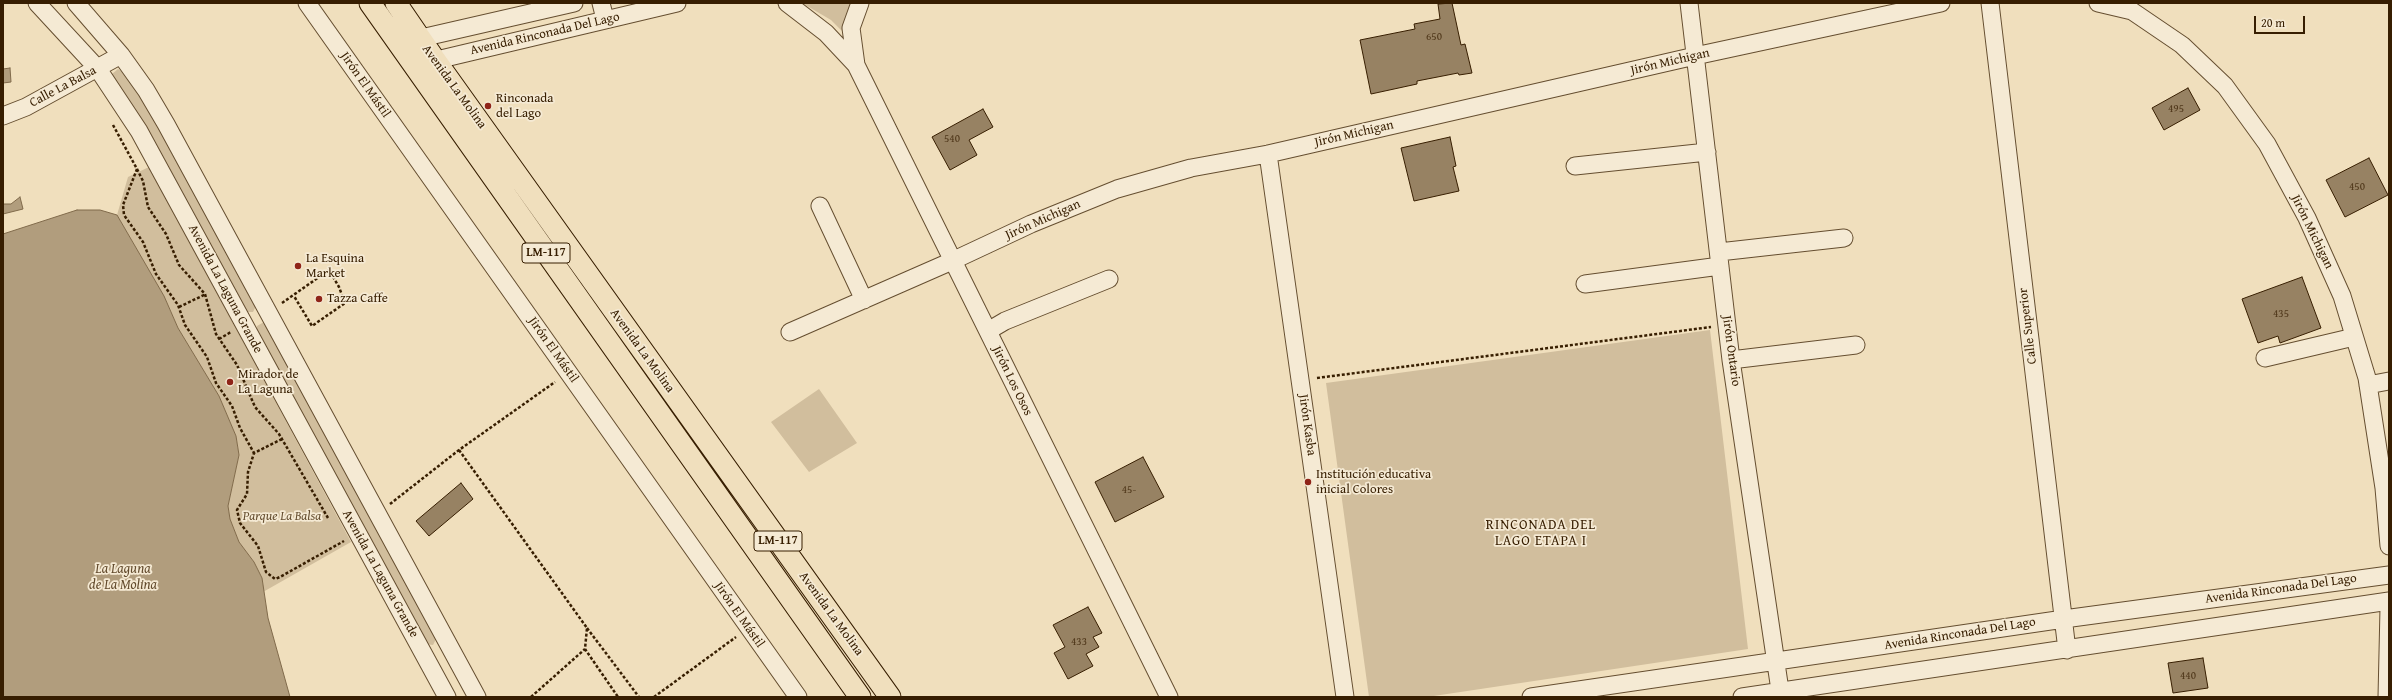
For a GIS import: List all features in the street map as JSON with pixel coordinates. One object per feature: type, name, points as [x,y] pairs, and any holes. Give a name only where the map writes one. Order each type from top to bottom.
[{"type":"main road","name":"Avenida La Molina","points":[[370,3],[860,697]]},
{"type":"main road","name":"Avenida La Molina","points":[[396,3],[434,60],[890,697]]},
{"type":"main road","points":[[666,384],[723,503]]},
{"type":"street","name":"Avenida La Laguna Grande","points":[[37,3],[98,69],[139,131],[300,428],[351,538],[425,656],[447,697]]},
{"type":"street","name":"Avenida La Laguna Grande","points":[[76,3],[121,55],[146,90],[166,124],[477,697]]},
{"type":"street","name":"Jirón El Mástil","points":[[307,3],[798,697]]},
{"type":"street","name":"Avenida Rinconada Del Lago","points":[[398,43],[574,3]]},
{"type":"street","points":[[601,3],[605,19]]},
{"type":"street","name":"Avenida Rinconada Del Lago","points":[[414,66],[605,19],[677,3]]},
{"type":"street","name":"Jirón Los Osos","points":[[788,3],[826,33],[856,65],[952,262],[988,331],[1169,697]]},
{"type":"street","name":"Jirón Los Osos","points":[[856,65],[851,28],[860,3]]},
{"type":"street","name":"Jirón Ontario","points":[[1689,3],[1731,360],[1781,694]]},
{"type":"street","name":"Jirón Michigan","points":[[790,332],[952,262],[1031,224],[1117,189],[1191,168],[1268,154],[1695,56],[1941,3]]},
{"type":"street","name":"Calle Superior","points":[[1990,3],[2067,650]]},
{"type":"street","name":"Jirón Michigan","points":[[2098,3],[2134,7],[2182,45],[2225,86],[2267,144],[2307,218],[2342,296],[2368,385],[2384,488],[2389,546]]},
{"type":"street","name":"Calle La Balsa","points":[[3,116],[26,107],[98,69],[121,55]]},
{"type":"street","points":[[1575,166],[1707,152]]},
{"type":"street","name":"Jirón Kasba","points":[[1268,154],[1345,697]]},
{"type":"street","points":[[820,206],[864,300]]},
{"type":"street","points":[[1585,284],[1844,238]]},
{"type":"street","points":[[988,331],[1005,321],[1109,279]]},
{"type":"street","points":[[2265,358],[2354,337]]},
{"type":"street","points":[[1731,360],[1856,345]]},
{"type":"street","points":[[2368,385],[2389,381]]},
{"type":"street","name":"Avenida Rinconada Del Lago","points":[[1531,697],[2064,619],[2389,575]]},
{"type":"street","points":[[1742,697],[1781,694],[2389,601]]},
{"type":"street","points":[[2387,697],[2389,608]]},
{"type":"street","points":[[425,656],[448,643]]},
{"type":"path","points":[[112,123],[143,181],[148,207],[166,234],[179,265],[205,294],[219,339],[237,365],[255,407],[282,438],[332,524]]},
{"type":"path","points":[[137,169],[123,205],[124,215],[143,242],[162,285],[179,308],[185,325],[207,357],[216,383],[232,406],[240,428],[254,453]]},
{"type":"path","points":[[278,306],[330,270],[339,286],[345,303],[312,326],[294,296]]},
{"type":"path","points":[[179,308],[222,285]]},
{"type":"path","points":[[1300,380],[1727,324]]},
{"type":"path","points":[[219,339],[237,329]]},
{"type":"path","points":[[377,514],[460,450],[569,372]]},
{"type":"path","points":[[300,428],[254,453],[248,472],[247,494],[240,504],[238,516],[240,523],[258,546],[261,562],[269,576],[275,579],[280,578],[351,538]]},
{"type":"path","points":[[460,450],[587,628],[639,697]]},
{"type":"path","points":[[340,536],[351,538]]},
{"type":"path","points":[[587,628],[585,649],[618,697]]},
{"type":"path","points":[[654,697],[748,628]]},
{"type":"path","points":[[531,697],[585,649]]},
{"type":"green space","points":[[802,3],[852,3],[842,31],[831,20]]},
{"type":"green space","points":[[118,69],[140,96],[157,124],[256,306],[253,312],[246,312],[113,78],[112,74]]},
{"type":"green space","name":"Parque La Balsa","points":[[149,167],[351,542],[263,592],[262,578],[254,562],[239,542],[230,519],[228,506],[239,455],[236,436],[219,396],[178,328],[164,296],[117,215],[128,177]]},
{"type":"green space","points":[[264,322],[267,324],[436,639],[433,645],[426,644],[257,330],[257,326]]},
{"type":"green space","points":[[1710,330],[1748,649],[1427,697],[1369,697],[1326,383]]},
{"type":"green space","points":[[819,389],[857,443],[809,472],[771,422]]},
{"type":"water","points":[[10,68],[11,82],[3,83],[3,69]]},
{"type":"water","points":[[20,197],[23,209],[3,214],[3,204],[11,204]]},
{"type":"water","name":"La Laguna de La Molina","points":[[77,210],[100,210],[117,215],[164,296],[178,328],[219,396],[236,436],[239,455],[228,506],[230,519],[239,542],[254,562],[262,578],[268,618],[290,697],[3,697],[3,234]]},
{"type":"building","points":[[1452,3],[1461,45],[1465,44],[1472,73],[1459,75],[1458,73],[1417,81],[1417,84],[1371,94],[1360,40],[1415,29],[1414,24],[1440,19],[1438,4]]},
{"type":"building","points":[[2188,88],[2200,110],[2164,130],[2152,108]]},
{"type":"building","points":[[983,109],[993,127],[969,140],[977,155],[950,170],[932,137]]},
{"type":"building","points":[[1450,137],[1456,166],[1453,167],[1459,191],[1414,201],[1401,148]]},
{"type":"building","points":[[2369,158],[2388,195],[2345,217],[2326,180]]},
{"type":"building","points":[[2302,277],[2321,328],[2280,343],[2278,336],[2258,343],[2242,299]]},
{"type":"building","points":[[1143,457],[1164,497],[1115,522],[1095,482]]},
{"type":"building","points":[[461,483],[473,499],[429,536],[416,521]]},
{"type":"building","points":[[1088,607],[1102,633],[1093,637],[1099,647],[1086,654],[1093,666],[1068,679],[1054,653],[1065,647],[1053,625]]},
{"type":"building","points":[[2203,658],[2208,688],[2173,693],[2168,663]]},
{"type":"place","name":"Rinconada del Lago","points":[[488,106]]},
{"type":"place","name":"La Esquina Market","points":[[298,266]]},
{"type":"place","name":"Tazza Caffe","points":[[319,299]]},
{"type":"place","name":"Mirador de La Laguna","points":[[230,382]]},
{"type":"place","name":"Institución educativa inicial Colores","points":[[1308,482]]},
{"type":"district","name":"RINCONADA DEL LAGO ETAPA I","points":[[1541,534]]}]
